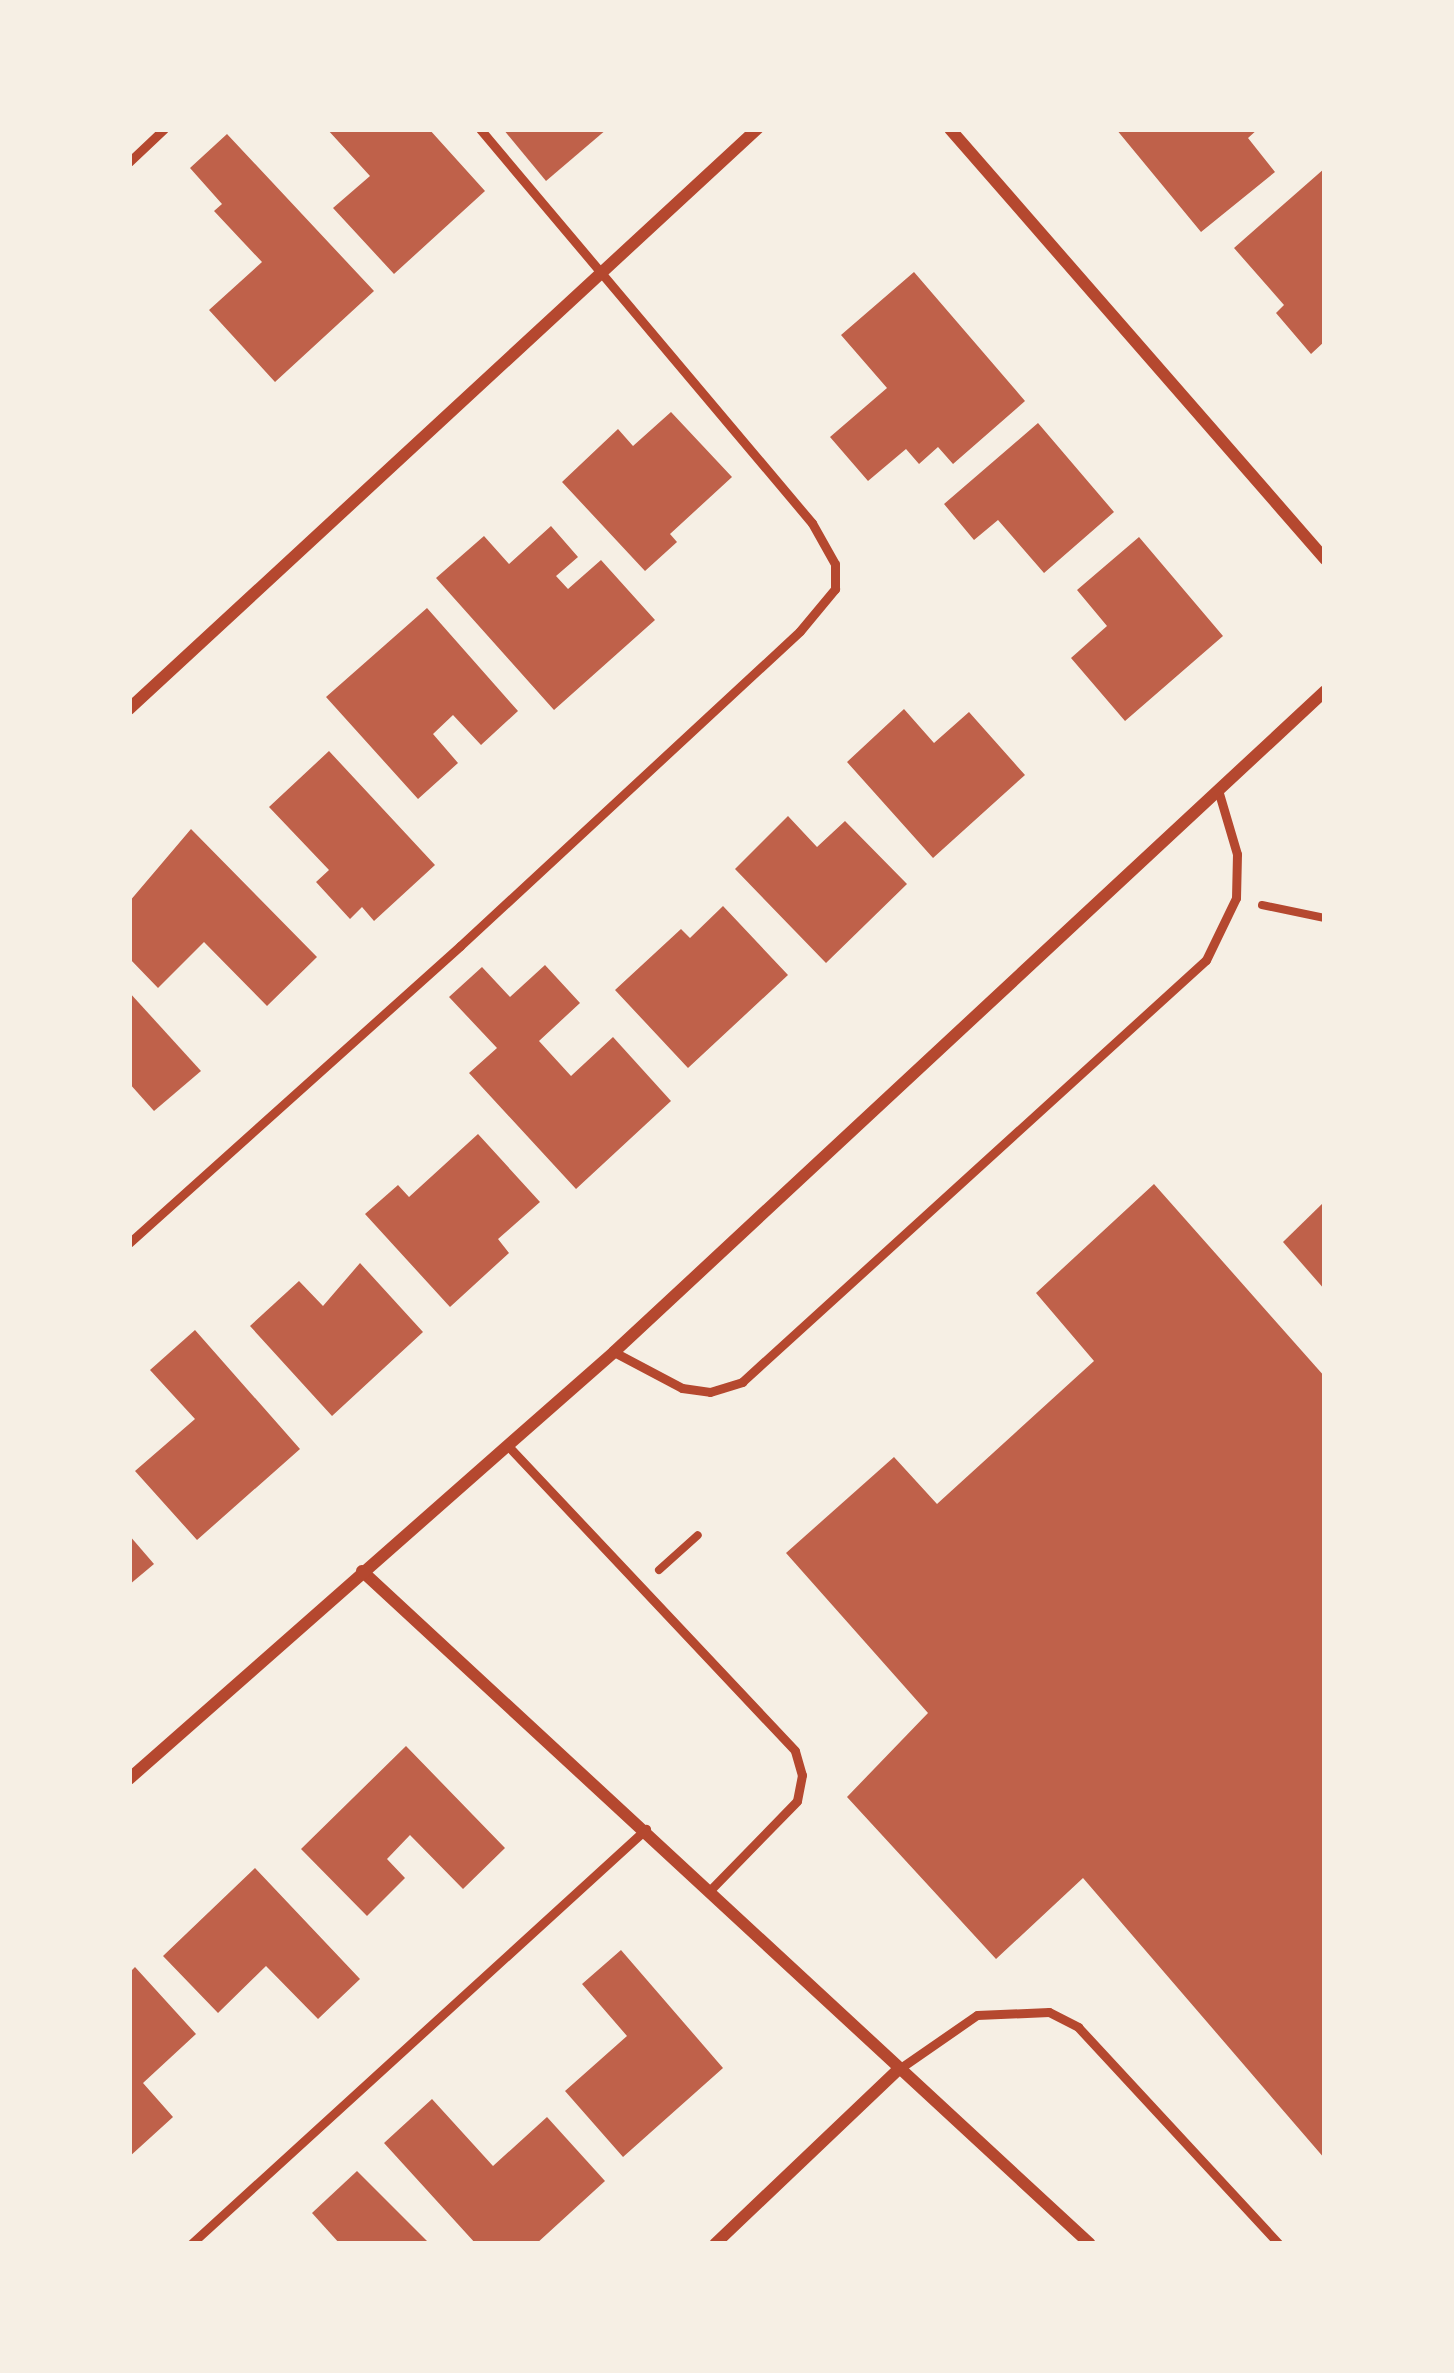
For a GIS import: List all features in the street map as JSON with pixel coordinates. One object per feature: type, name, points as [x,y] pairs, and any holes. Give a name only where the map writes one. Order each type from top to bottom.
[{"type":"street","points":[[129,709],[757,129]]},
{"type":"street","points":[[950,129],[1325,559]]},
{"type":"street","points":[[129,1779],[614,1352],[1325,691]]},
{"type":"street","points":[[362,1571],[1090,2244]]},
{"type":"street","points":[[715,2244],[899,2069]]},
{"type":"lane","points":[[129,162],[164,129]]},
{"type":"lane","points":[[129,1243],[647,773],[835,589],[835,564],[812,523],[479,129]]},
{"type":"lane","points":[[614,1352],[682,1388],[710,1392],[767,1364],[1206,960],[1236,898],[1237,854],[1218,790]]},
{"type":"lane","points":[[508,1447],[795,1751],[802,1775],[797,1801],[711,1889]]},
{"type":"lane","points":[[191,2244],[646,1829]]},
{"type":"lane","points":[[899,2069],[977,2015],[1049,2012],[1078,2027],[1279,2244]]},
{"type":"path","points":[[1236,898],[1325,918]]},
{"type":"path","points":[[641,1586],[698,1535]]},
{"type":"building","points":[[327,129],[429,129],[485,191],[394,274],[333,208],[370,176]]},
{"type":"building","points":[[503,129],[607,129],[546,181]]},
{"type":"building","points":[[1116,129],[1258,129],[1248,138],[1275,172],[1201,232]]},
{"type":"building","points":[[227,134],[374,291],[275,382],[209,310],[262,262],[214,211],[222,204],[190,168]]},
{"type":"building","points":[[1325,168],[1325,341],[1311,354],[1276,313],[1284,305],[1234,248]]},
{"type":"building","points":[[914,272],[1025,401],[953,464],[938,447],[919,464],[906,449],[868,481],[830,437],[887,388],[841,335]]},
{"type":"building","points":[[671,412],[732,477],[670,534],[677,542],[645,571],[562,482],[618,429],[633,446]]},
{"type":"building","points":[[1038,423],[1114,512],[1044,573],[998,520],[974,540],[944,504]]},
{"type":"building","points":[[551,526],[578,557],[556,576],[568,589],[601,560],[655,620],[554,710],[436,578],[484,536],[509,564]]},
{"type":"building","points":[[1139,537],[1223,636],[1125,721],[1071,658],[1107,626],[1077,590]]},
{"type":"building","points":[[427,608],[518,711],[481,745],[453,715],[433,734],[458,763],[418,799],[326,697]]},
{"type":"building","points":[[904,709],[934,743],[969,712],[1025,775],[933,858],[847,762]]},
{"type":"building","points":[[329,751],[435,865],[374,921],[362,907],[350,919],[316,882],[329,870],[269,807]]},
{"type":"building","points":[[788,816],[817,847],[845,821],[907,884],[826,963],[735,869]]},
{"type":"building","points":[[191,829],[317,957],[267,1006],[204,942],[158,988],[129,958],[129,902]]},
{"type":"building","points":[[723,906],[788,975],[688,1068],[615,990],[681,929],[690,938]]},
{"type":"building","points":[[545,965],[580,1003],[539,1041],[571,1076],[613,1037],[671,1101],[576,1189],[469,1073],[497,1048],[449,997],[482,967],[510,997]]},
{"type":"building","points":[[129,992],[201,1071],[154,1111],[129,1083]]},
{"type":"building","points":[[478,1134],[540,1202],[498,1239],[509,1253],[450,1307],[365,1214],[398,1185],[409,1197]]},
{"type":"building","points":[[1154,1184],[1325,1377],[1325,2159],[1083,1878],[996,1959],[847,1797],[928,1713],[786,1553],[894,1457],[937,1504],[1094,1361],[1036,1293]]},
{"type":"building","points":[[1325,1201],[1325,1290],[1283,1242]]},
{"type":"building","points":[[360,1263],[423,1332],[332,1416],[250,1326],[299,1281],[323,1306]]},
{"type":"building","points":[[195,1330],[300,1449],[197,1540],[135,1471],[195,1419],[150,1370]]},
{"type":"building","points":[[129,1535],[154,1564],[129,1585]]},
{"type":"building","points":[[406,1746],[505,1848],[463,1889],[410,1835],[387,1859],[405,1878],[367,1916],[301,1849]]},
{"type":"building","points":[[255,1868],[360,1979],[318,2019],[266,1966],[218,2013],[163,1956]]},
{"type":"building","points":[[621,1950],[723,2068],[623,2157],[565,2091],[627,2036],[582,1984]]},
{"type":"building","points":[[135,1967],[196,2034],[143,2083],[173,2117],[129,2157],[129,1973]]},
{"type":"building","points":[[432,2099],[493,2166],[547,2117],[605,2181],[536,2244],[476,2244],[384,2143]]},
{"type":"building","points":[[357,2171],[430,2244],[340,2244],[312,2213]]}]
